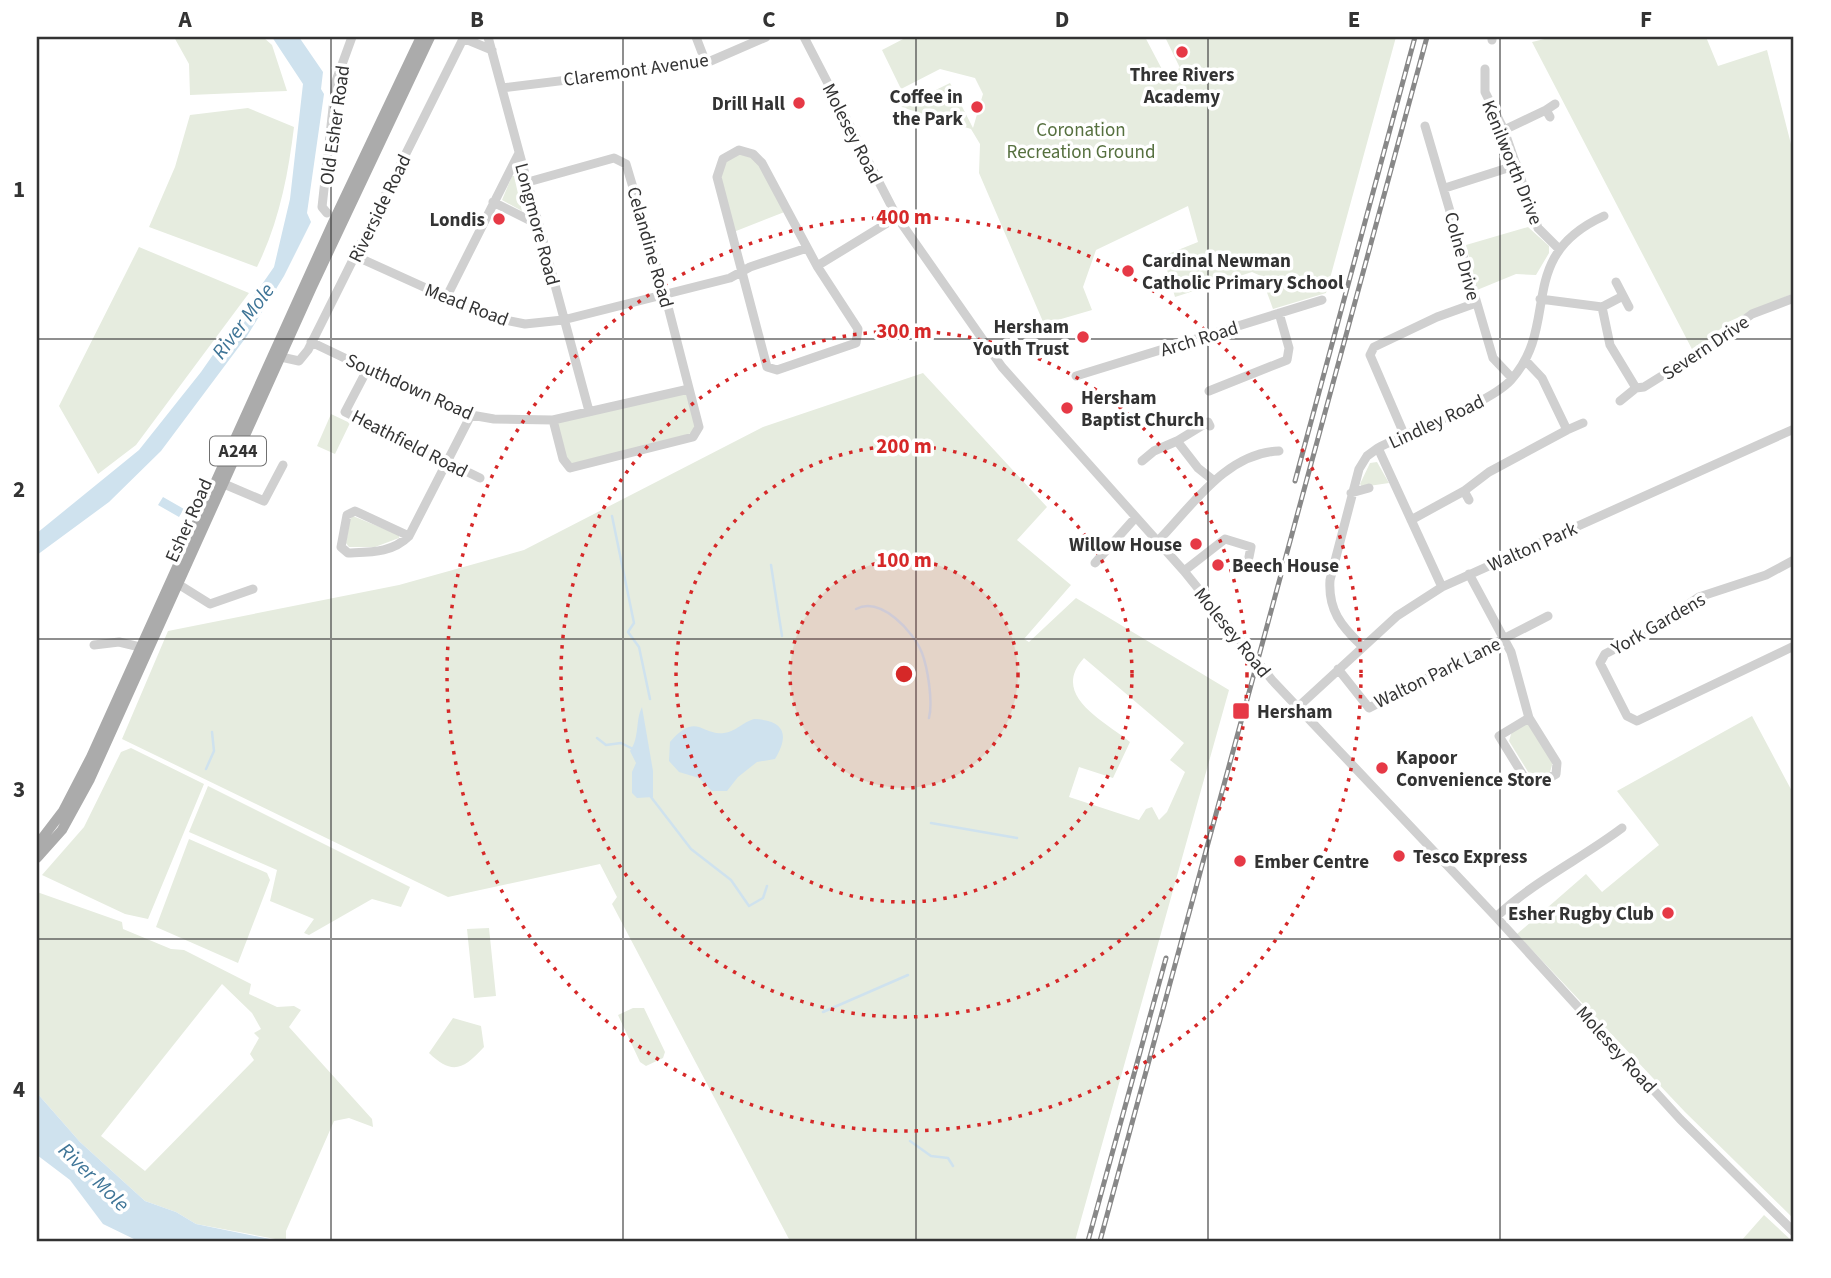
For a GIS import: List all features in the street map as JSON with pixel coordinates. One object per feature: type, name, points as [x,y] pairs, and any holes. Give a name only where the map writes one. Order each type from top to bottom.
[{"type":"main road","name":"Esher Road","points":[[37,845],[57,820],[76,788],[335,218],[421,37]]},
{"type":"main road","name":"Esher Road","points":[[37,858],[62,830],[83,794],[281,357],[430,37]]},
{"type":"street","name":"Old Esher Road","points":[[327,213],[321,206],[336,81],[352,37]]},
{"type":"street","points":[[463,37],[492,50]]},
{"type":"street","name":"Riverside Road","points":[[281,357],[299,361],[312,342],[463,37]]},
{"type":"street","name":"Longmore Road","points":[[488,37],[589,411]]},
{"type":"street","points":[[696,37],[706,63]]},
{"type":"street","name":"Claremont Avenue","points":[[502,88],[706,63],[765,37]]},
{"type":"street","name":"Molesey Road","points":[[804,37],[897,217],[1002,367],[1158,541],[1234,635],[1298,707],[1496,917],[1679,1119],[1794,1232]]},
{"type":"street","name":"Kenilworth Drive","points":[[1485,69],[1485,92],[1504,130],[1538,228],[1558,248]]},
{"type":"street","points":[[1504,130],[1548,113],[1555,104]]},
{"type":"street","name":"Colne Drive","points":[[1424,127],[1445,188],[1493,358],[1512,379]]},
{"type":"street","points":[[748,151],[762,163],[807,248],[858,329],[858,340],[847,347],[778,370],[767,367],[717,177],[719,165],[733,152],[748,151]]},
{"type":"street","points":[[446,298],[519,153]]},
{"type":"street","name":"Celandine Road","points":[[528,182],[620,159],[629,169],[689,390]]},
{"type":"street","points":[[1445,188],[1517,165]]},
{"type":"street","points":[[493,202],[539,225]]},
{"type":"street","name":"Lindley Road","points":[[1362,646],[1338,620],[1329,599],[1330,580],[1359,469],[1367,456],[1378,448],[1492,394],[1512,379],[1526,361],[1533,343],[1540,299],[1550,262],[1558,248],[1588,223],[1604,216]]},
{"type":"street","points":[[817,267],[897,217]]},
{"type":"street","name":"Mead Road","points":[[355,256],[490,317],[525,324],[563,320],[730,278],[807,248]]},
{"type":"street","points":[[1616,282],[1629,307]]},
{"type":"street","points":[[1540,299],[1602,307],[1623,296]]},
{"type":"street","name":"Severn Drive","points":[[1620,401],[1636,388],[1644,387],[1681,365],[1752,314],[1794,298]]},
{"type":"street","name":"Arch Road","points":[[1076,376],[1322,300]]},
{"type":"street","points":[[1404,434],[1370,355],[1374,347],[1476,303]]},
{"type":"street","points":[[1602,307],[1610,345],[1636,388]]},
{"type":"street","points":[[1209,391],[1287,360],[1289,348],[1279,313]]},
{"type":"street","name":"Southdown Road","points":[[312,342],[471,415],[513,421],[553,420],[689,390]]},
{"type":"street","points":[[1526,361],[1542,378],[1567,430]]},
{"type":"street","name":"Heathfield Road","points":[[368,368],[345,412],[480,478]]},
{"type":"street","points":[[553,420],[565,463],[575,468],[696,435],[699,427],[689,390]]},
{"type":"street","points":[[409,536],[355,510],[347,515],[341,547],[348,553],[382,551],[400,545],[409,536],[471,415]]},
{"type":"street","points":[[1142,461],[1154,451],[1208,422],[1210,426]]},
{"type":"street","points":[[1410,520],[1466,496],[1489,472],[1583,424]]},
{"type":"street","name":"Walton Park","points":[[1298,707],[1396,616],[1441,587],[1794,429]]},
{"type":"street","points":[[1177,441],[1198,468],[1213,480]]},
{"type":"street","points":[[1378,448],[1441,587]]},
{"type":"street","points":[[1158,541],[1213,480],[1264,452],[1279,452]]},
{"type":"street","points":[[224,484],[264,501],[283,465]]},
{"type":"street","points":[[1352,493],[1369,488]]},
{"type":"street","points":[[1095,563],[1136,517]]},
{"type":"street","points":[[1184,571],[1225,538],[1248,544],[1251,547],[1249,557]]},
{"type":"street","name":"York Gardens","points":[[1794,560],[1766,575],[1699,597],[1653,629],[1605,653],[1600,663],[1627,716],[1637,721],[1794,646]]},
{"type":"street","points":[[1469,574],[1511,652],[1529,718],[1558,769],[1539,785],[1527,780],[1499,736],[1529,718]]},
{"type":"street","points":[[178,584],[210,604],[253,589]]},
{"type":"street","name":"Walton Park Lane","points":[[1338,669],[1369,708],[1548,616]]},
{"type":"street","points":[[94,645],[119,642],[140,648]]},
{"type":"street","points":[[1496,917],[1518,897],[1538,886],[1565,863],[1590,852],[1622,828]]},
{"type":"green space","points":[[174,37],[263,37],[272,45],[287,91],[190,95],[189,64]]},
{"type":"green space","name":"Coronation Recreation Ground","points":[[907,37],[1145,37],[1165,75],[1180,68],[1165,37],[1396,37],[1326,293],[1273,309],[1261,276],[1252,272],[1175,297],[1163,256],[1198,242],[1188,206],[1096,250],[1083,287],[1092,310],[1044,324],[979,173],[980,144],[971,129],[901,107],[950,83],[973,128],[983,94],[975,78],[940,69],[901,89],[882,50]]},
{"type":"green space","points":[[1553,37],[1706,37],[1718,66],[1767,50],[1794,156],[1794,293],[1728,322],[1694,353],[1532,42]]},
{"type":"green space","points":[[248,108],[294,127],[282,198],[257,267],[149,227],[175,167],[190,115]]},
{"type":"green space","points":[[733,152],[753,154],[787,211],[731,233],[719,165]]},
{"type":"green space","points":[[514,176],[522,211],[502,200]]},
{"type":"green space","points":[[1528,227],[1549,246],[1549,253],[1536,275],[1516,274],[1477,290],[1466,245]]},
{"type":"green space","points":[[139,247],[249,293],[136,445],[98,474],[59,406]]},
{"type":"green space","points":[[923,373],[1047,507],[1017,540],[1071,585],[1024,639],[1029,642],[1076,598],[1229,690],[1075,1241],[790,1241],[612,904],[617,897],[600,864],[448,897],[122,739],[168,631],[399,585],[524,550],[763,427]],"holes":[[[1084,658],[1184,743],[1170,760],[1185,772],[1167,812],[1159,820],[1152,807],[1146,809],[1139,820],[1069,797],[1079,767],[1113,778],[1130,742],[1095,716],[1076,695],[1073,684],[1075,671]]]},
{"type":"green space","points":[[689,389],[699,431],[570,468],[553,420]]},
{"type":"green space","points":[[331,414],[350,423],[335,454],[317,446]]},
{"type":"green space","points":[[1377,462],[1389,483],[1362,487],[1360,484],[1370,463]]},
{"type":"green space","points":[[353,516],[399,535],[399,538],[375,547],[349,547],[346,543],[350,519]]},
{"type":"green space","name":"Esher Rugby Club","points":[[1752,716],[1794,795],[1794,1219],[1685,1112],[1517,934],[1586,874],[1602,892],[1659,845],[1617,791]]},
{"type":"green space","points":[[1528,723],[1553,762],[1550,772],[1539,778],[1530,775],[1509,741],[1512,731]]},
{"type":"green space","points":[[131,748],[204,784],[148,919],[125,914],[42,875],[84,827],[121,752]]},
{"type":"green space","points":[[208,786],[410,887],[401,907],[372,899],[309,935],[304,933],[314,919],[270,901],[277,870],[189,832]]},
{"type":"green space","points":[[189,839],[267,873],[270,880],[238,963],[156,927]]},
{"type":"green space","points":[[37,892],[122,922],[123,929],[171,949],[184,950],[251,984],[249,994],[277,1007],[294,1006],[301,1010],[289,1027],[372,1119],[373,1127],[349,1118],[334,1121],[286,1231],[286,1241],[196,1224],[176,1212],[145,1201],[80,1142],[37,1093]],"holes":[[[222,984],[252,1013],[261,1029],[254,1033],[259,1038],[250,1054],[254,1060],[145,1171],[101,1136]]]},
{"type":"green space","points":[[489,928],[496,996],[474,998],[467,929]]},
{"type":"green space","points":[[633,1008],[644,1008],[665,1052],[663,1058],[646,1066],[640,1062],[618,1015]]},
{"type":"green space","points":[[453,1018],[481,1026],[484,1047],[470,1061],[457,1067],[444,1065],[429,1053]]},
{"type":"green space","points":[[1764,1215],[1792,1241],[1741,1241]]},
{"type":"water","name":"River Mole","points":[[272,37],[299,37],[323,72],[321,89],[324,94],[307,213],[311,222],[284,276],[247,336],[161,451],[109,502],[37,555],[37,533],[139,450],[201,372],[274,267],[290,199],[303,84]]},
{"type":"water","points":[[163,497],[184,509],[179,517],[158,505]]},
{"type":"water","points":[[642,707],[653,771],[653,797],[637,798],[632,793],[632,772],[636,763],[630,751]]},
{"type":"water","points":[[754,719],[773,722],[782,731],[779,751],[775,759],[757,762],[738,777],[727,791],[712,791],[699,778],[679,772],[669,761],[670,742],[687,728],[693,726],[724,733]]},
{"type":"water","name":"River Mole","points":[[37,1093],[80,1142],[145,1201],[176,1212],[196,1224],[280,1241],[138,1241],[103,1224],[70,1180],[37,1155]]},
{"type":"waterway","points":[[612,516],[634,623],[628,632],[639,647],[650,699]]},
{"type":"waterway","points":[[771,565],[782,636]]},
{"type":"waterway","points":[[856,609],[876,607],[895,618],[912,635],[922,653],[926,668],[930,695],[929,718]]},
{"type":"waterway","points":[[206,769],[214,751],[212,732]]},
{"type":"waterway","points":[[597,738],[606,745],[621,743],[633,749]]},
{"type":"waterway","points":[[651,797],[691,849],[731,880],[749,906],[763,898],[767,886]]},
{"type":"waterway","points":[[931,823],[1017,838]]},
{"type":"waterway","points":[[823,1012],[908,975]]},
{"type":"waterway","points":[[910,1141],[931,1156],[948,1158],[953,1166]]},
{"type":"railway","points":[[1295,481],[1415,37]]},
{"type":"railway","points":[[1100,1241],[1427,37]]},
{"type":"railway","points":[[1088,1241],[1166,958]]},
{"type":"place","name":"Three Rivers Academy","points":[[1182,52]]},
{"type":"place","name":"Drill Hall","points":[[799,103]]},
{"type":"place","name":"Coffee in the Park","points":[[977,107]]},
{"type":"place","name":"Londis","points":[[499,219]]},
{"type":"place","name":"Cardinal Newman Catholic Primary School","points":[[1128,271]]},
{"type":"place","name":"Hersham Youth Trust","points":[[1083,337]]},
{"type":"place","name":"Hersham Baptist Church","points":[[1067,408]]},
{"type":"place","name":"Willow House","points":[[1196,544]]},
{"type":"place","name":"Beech House","points":[[1218,565]]},
{"type":"place","name":"Hersham","points":[[1241,711]]},
{"type":"place","name":"Kapoor Convenience Store","points":[[1382,768]]},
{"type":"place","name":"Tesco Express","points":[[1399,856]]},
{"type":"place","name":"Ember Centre","points":[[1240,861]]},
{"type":"place","name":"Esher Rugby Club","points":[[1668,913]]}]
